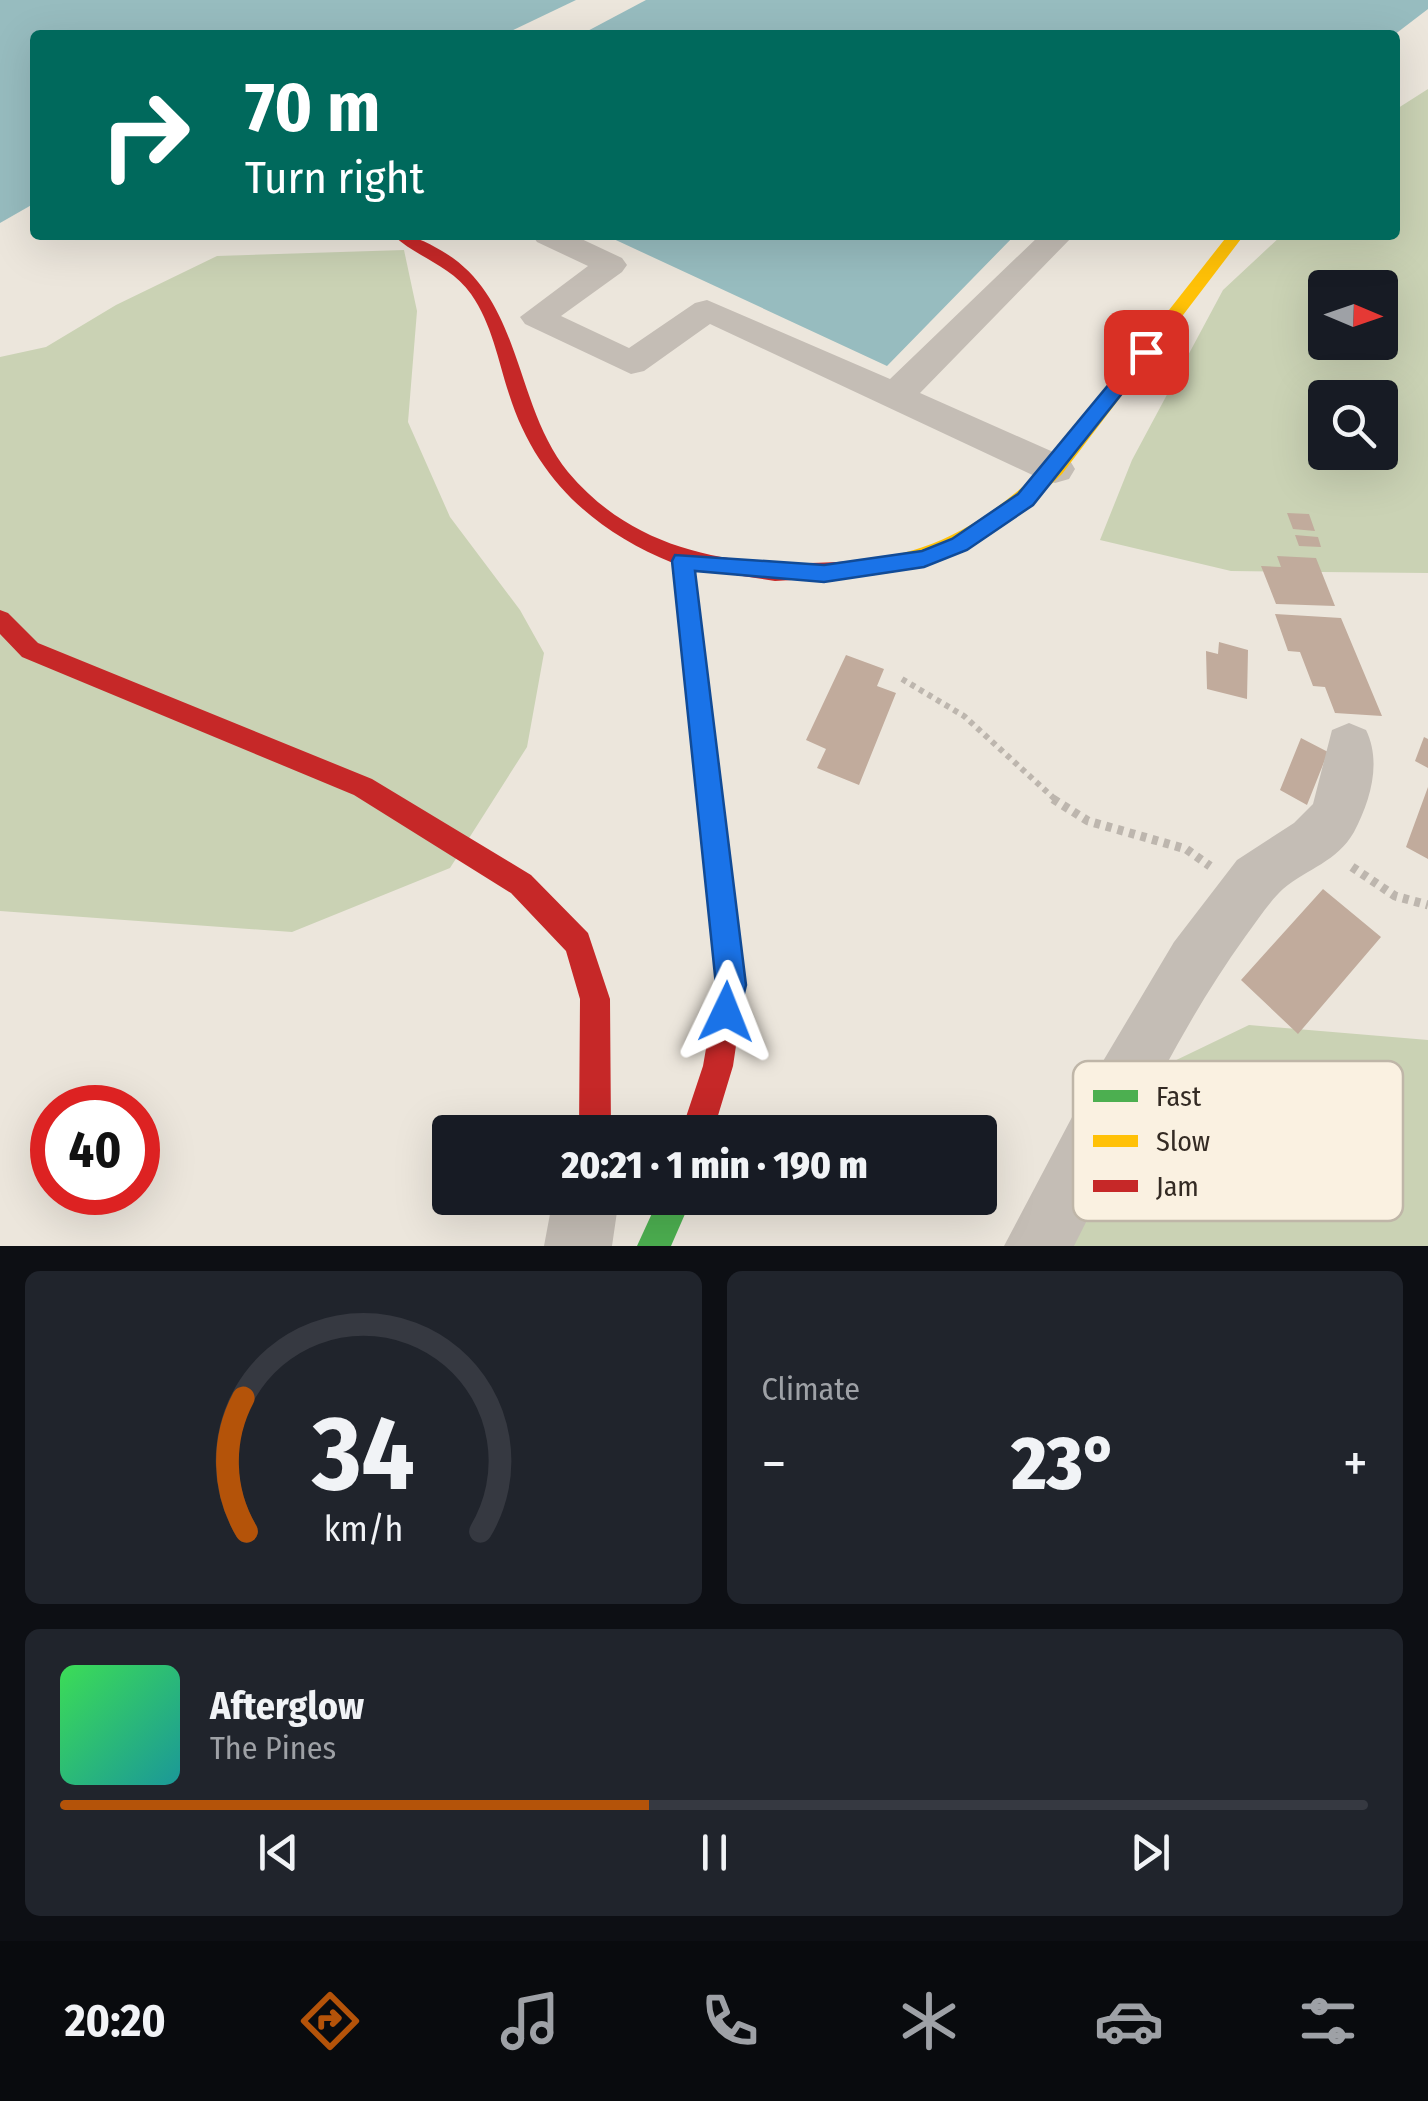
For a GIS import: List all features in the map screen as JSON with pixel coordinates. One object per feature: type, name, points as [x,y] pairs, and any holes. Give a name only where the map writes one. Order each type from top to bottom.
[{"type":"street","points":[[409,240],[465,275],[499,327],[508,372],[541,449],[607,519],[683,561],[824,574],[924,559],[982,530],[1026,500],[1055,469],[1232,240]]},
{"type":"street","points":[[499,327],[536,318],[610,265],[558,240]]},
{"type":"street","points":[[898,394],[1053,240]]},
{"type":"street","points":[[536,318],[631,362],[706,310],[898,394],[1055,469]]},
{"type":"street","points":[[683,561],[731,985],[718,1066],[702,1115]]},
{"type":"street","points":[[0,619],[30,650],[363,787],[521,884],[578,943],[594,999],[596,1115]]},
{"type":"street","points":[[1138,1061],[1235,908],[1268,868],[1314,840],[1341,806],[1350,781],[1348,746]]},
{"type":"street","points":[[1038,1246],[1073,1181]]},
{"type":"street","points":[[578,1246],[583,1215]]},
{"type":"street","points":[[654,1246],[668,1215]]},
{"type":"path","points":[[902,678],[964,716],[1051,797],[1088,821],[1186,849],[1206,860],[1235,908]]},
{"type":"path","points":[[1314,840],[1396,896],[1428,904]]},
{"type":"green space","points":[[1428,89],[1428,573],[1231,571],[1100,540],[1132,460],[1223,290],[1277,240],[1400,240],[1400,107]]},
{"type":"green space","points":[[404,250],[417,311],[408,422],[450,517],[520,610],[544,653],[527,747],[450,868],[292,932],[0,911],[0,357],[46,347],[116,305],[217,256]]},
{"type":"green space","points":[[1249,1025],[1428,1040],[1428,1246],[1037,1246],[1073,1172],[1073,1221],[1403,1221],[1403,1061],[1174,1061]]},
{"type":"water","points":[[0,0],[1428,0],[1428,9],[1400,30],[30,30],[30,206],[0,223]]},
{"type":"water","points":[[616,240],[1010,240],[887,366]]},
{"type":"pier","points":[[576,0],[646,0],[589,30],[513,30]]},
{"type":"building","points":[[1287,513],[1309,514],[1315,531],[1293,529]]},
{"type":"building","points":[[1295,535],[1318,537],[1321,547],[1299,546]]},
{"type":"building","points":[[1277,556],[1316,558],[1335,606],[1276,604],[1261,566],[1281,567]]},
{"type":"building","points":[[1275,614],[1341,618],[1382,716],[1335,713],[1325,687],[1313,686],[1300,652],[1288,651]]},
{"type":"building","points":[[1219,642],[1248,650],[1247,699],[1207,689],[1206,651],[1218,654]]},
{"type":"building","points":[[846,655],[884,669],[877,686],[896,693],[859,785],[817,768],[826,749],[806,740]]},
{"type":"building","points":[[1424,737],[1428,739],[1428,768],[1415,761]]},
{"type":"building","points":[[1301,738],[1328,752],[1307,805],[1280,790]]},
{"type":"building","points":[[1428,787],[1428,859],[1406,847]]},
{"type":"building","points":[[1323,889],[1381,937],[1298,1034],[1241,980]]},
{"type":"traffic: fast","points":[[654,1246],[668,1215]]},
{"type":"traffic: slow","points":[[876,567],[951,545],[995,520],[1035,488],[1055,469],[1232,240]]},
{"type":"traffic: jam","points":[[410,240],[460,271],[475,287],[496,326],[532,430],[560,475],[595,511],[634,538],[678,557],[725,568],[775,573],[876,567]]},
{"type":"traffic: jam","points":[[683,561],[731,985],[718,1066],[702,1115]]},
{"type":"traffic: jam","points":[[0,619],[30,650],[363,787],[521,884],[578,943],[595,999],[595,1115]]},
{"type":"route","points":[[726,1012],[731,985],[683,561],[824,574],[924,559],[959,544],[1026,500],[1055,469],[1146,352]]}]
